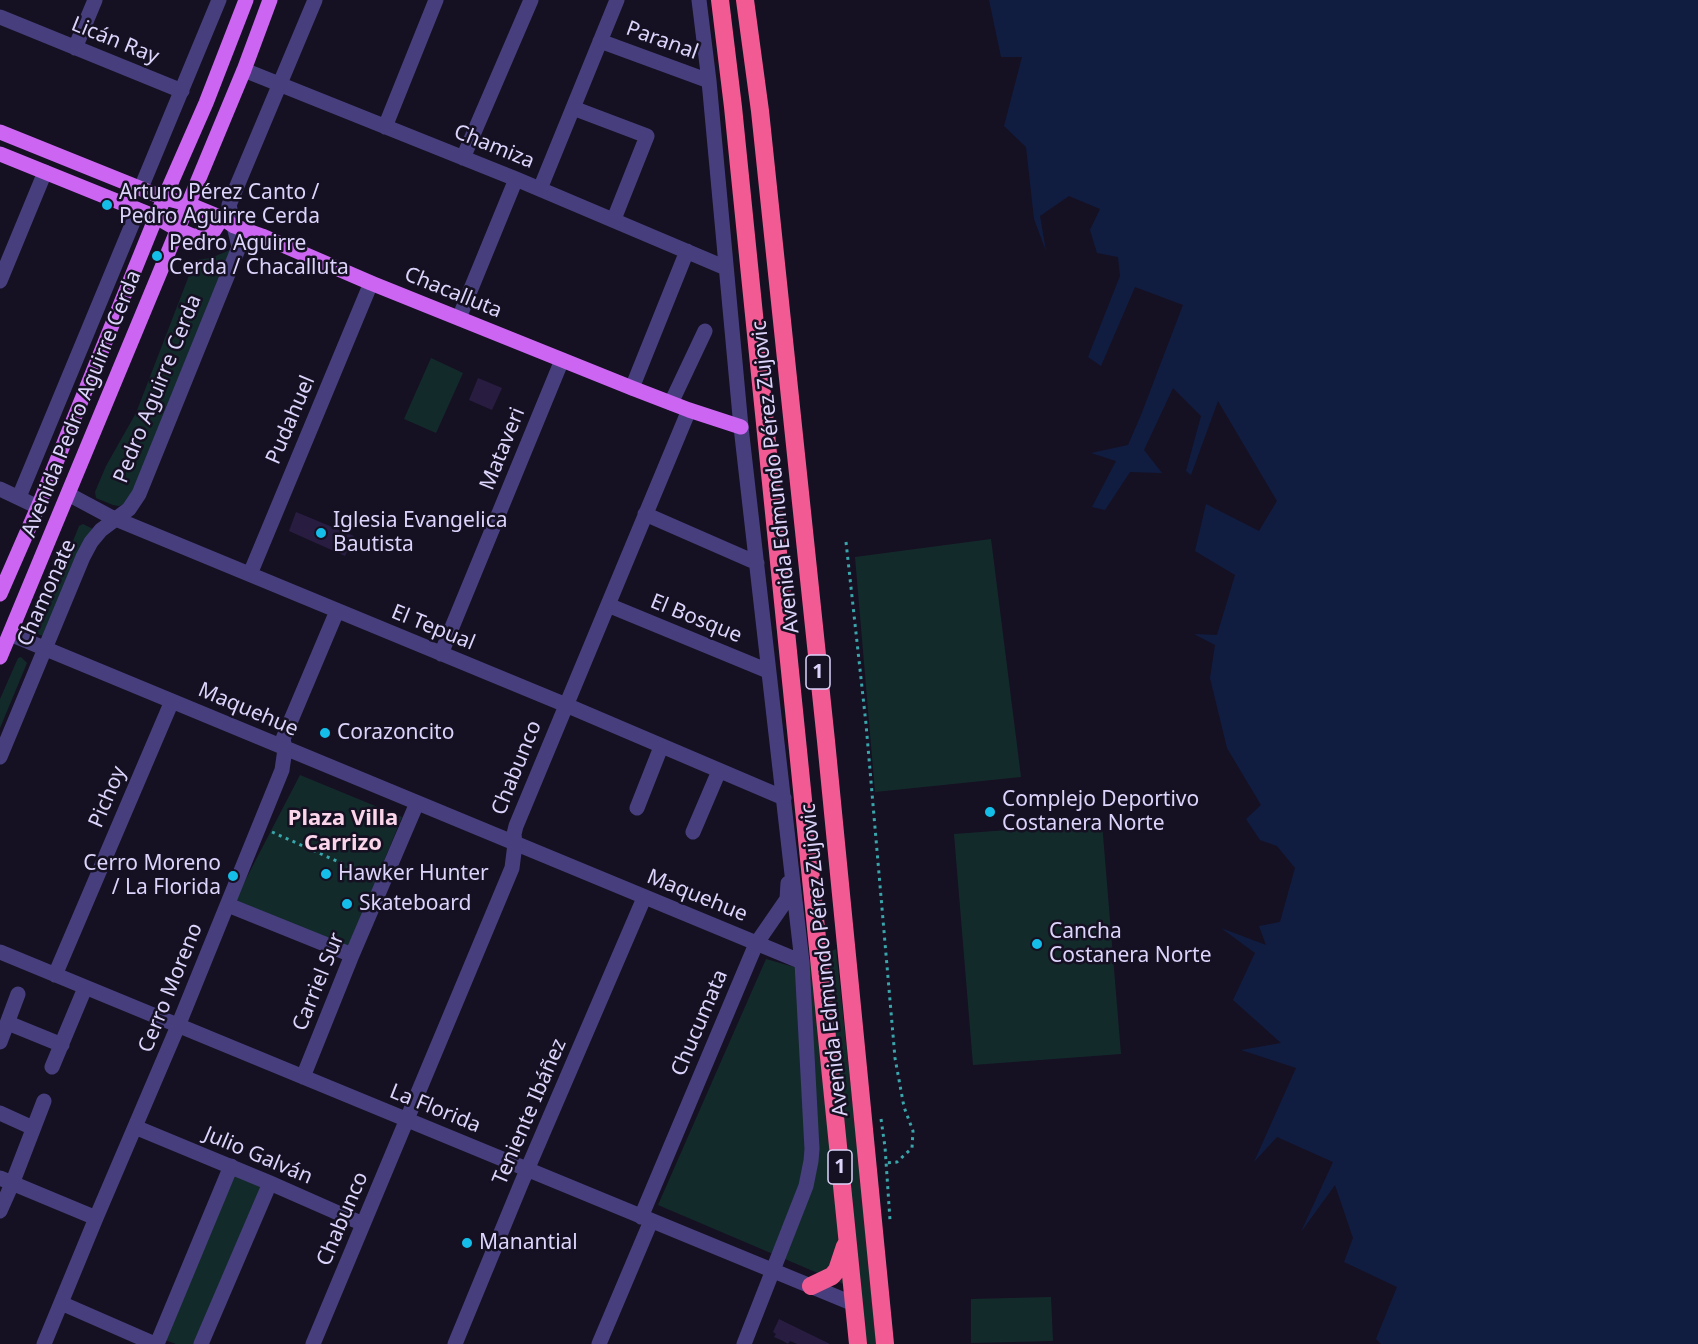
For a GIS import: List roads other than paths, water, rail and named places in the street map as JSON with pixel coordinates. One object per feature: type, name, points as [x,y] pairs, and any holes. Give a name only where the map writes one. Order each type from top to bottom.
[{"type":"highway","name":"Avenida Edmundo Pérez Zujovic","points":[[720,0],[733,107],[858,1344]]},
{"type":"highway","name":"Avenida Edmundo Pérez Zujovic","points":[[745,0],[760,111],[779,288],[885,1344]]},
{"type":"highway","points":[[811,1286],[826,1280],[837,1270],[848,1239]]},
{"type":"main road","name":"Avenida Pedro Aguirre Cerda","points":[[0,594],[38,507],[156,217],[206,103],[246,0]]},
{"type":"main road","name":"Avenida Pedro Aguirre Cerda","points":[[0,657],[244,70],[270,0]]},
{"type":"main road","name":"Chacalluta","points":[[0,132],[164,198],[188,204],[371,283],[632,388],[741,427]]},
{"type":"main road","points":[[0,154],[156,217],[193,236],[204,236],[228,222]]},
{"type":"main road","points":[[57,456],[59,478],[68,494]]},
{"type":"street","points":[[75,48],[95,0]]},
{"type":"street","points":[[141,188],[219,0]]},
{"type":"street","name":"Pedro Aguirre Cerda","points":[[115,518],[129,509],[140,494],[239,247],[228,222],[229,205],[315,0]]},
{"type":"street","points":[[385,127],[436,0]]},
{"type":"street","points":[[463,158],[531,0]]},
{"type":"street","points":[[540,189],[617,0]]},
{"type":"street","name":"Avenida Edmundo Pérez Zujovic","points":[[699,0],[709,81],[741,427],[802,962],[813,1149],[806,1186],[744,1344]]},
{"type":"street","name":"Licán Ray","points":[[0,17],[182,91]]},
{"type":"street","name":"Paranal","points":[[600,41],[709,81]]},
{"type":"street","name":"Chamiza","points":[[244,70],[614,219],[726,268]]},
{"type":"street","points":[[573,108],[647,136],[614,219]]},
{"type":"street","points":[[0,281],[4,259],[45,172]]},
{"type":"street","points":[[459,318],[516,179]]},
{"type":"street","name":"Avenida Pedro Aguirre Cerda","points":[[19,497],[138,210]]},
{"type":"street","points":[[632,388],[687,251]]},
{"type":"street","name":"Pudahuel","points":[[250,574],[371,283]]},
{"type":"street","points":[[671,403],[705,331]]},
{"type":"street","name":"Mataveri","points":[[441,654],[562,360]]},
{"type":"street","name":"Chabunco","points":[[313,1344],[512,868],[516,826],[689,410]]},
{"type":"street","points":[[0,489],[38,507]]},
{"type":"street","name":"El Tepual","points":[[68,494],[115,518],[784,798]]},
{"type":"street","points":[[645,514],[757,563]]},
{"type":"street","name":"Chamonate","points":[[0,758],[83,557],[91,542],[115,518]]},
{"type":"street","name":"El Bosque","points":[[608,605],[768,671]]},
{"type":"street","name":"Cerro Moreno","points":[[44,1344],[178,1026],[282,770],[285,749],[283,739],[337,611]]},
{"type":"street","name":"Maquehue","points":[[10,634],[802,962]]},
{"type":"street","name":"Pichoy","points":[[55,975],[172,701]]},
{"type":"street","points":[[637,808],[661,747]]},
{"type":"street","points":[[693,832],[719,771]]},
{"type":"street","name":"Carriel Sur","points":[[303,1077],[417,803]]},
{"type":"street","name":"Chucumata","points":[[599,1344],[646,1219],[756,944],[788,898],[790,847]]},
{"type":"street","name":"Teniente Ibáñez","points":[[455,1344],[644,898]]},
{"type":"street","points":[[228,905],[352,955]]},
{"type":"street","name":"La Florida","points":[[0,952],[854,1304]]},
{"type":"street","points":[[52,1067],[85,988]]},
{"type":"street","points":[[0,1042],[18,994]]},
{"type":"street","points":[[8,1023],[62,1045]]},
{"type":"street","points":[[0,1210],[6,1181],[44,1101]]},
{"type":"street","points":[[0,1113],[33,1128]]},
{"type":"street","name":"Julio Galván","points":[[135,1127],[363,1224]]},
{"type":"street","points":[[61,1303],[156,1344],[231,1166]]},
{"type":"street","points":[[6,1181],[96,1218]]},
{"type":"street","points":[[201,1344],[270,1183]]},
{"type":"water","points":[[989,0],[1698,0],[1698,1344],[1381,1344],[1376,1339],[1397,1287],[1344,1262],[1353,1238],[1335,1185],[1301,1232],[1333,1162],[1277,1137],[1254,1162],[1296,1068],[1241,1050],[1281,1043],[1233,1000],[1255,953],[1221,928],[1266,945],[1259,926],[1280,922],[1295,868],[1277,846],[1260,840],[1246,819],[1261,805],[1227,748],[1210,678],[1215,645],[1194,634],[1217,635],[1235,575],[1195,551],[1206,504],[1259,531],[1277,501],[1218,401],[1191,475],[1186,471],[1201,416],[1173,388],[1144,450],[1162,473],[1130,472],[1105,510],[1092,507],[1116,461],[1091,453],[1128,445],[1183,305],[1135,287],[1101,366],[1088,357],[1120,276],[1118,257],[1097,253],[1090,230],[1100,209],[1069,196],[1040,216],[1046,251],[1034,219],[1026,147],[1004,126],[1022,57],[1001,57]]},
{"type":"place","name":"Arturo Pérez Canto / Pedro Aguirre Cerda","points":[[107,205]]},
{"type":"place","name":"Pedro Aguirre Cerda / Chacalluta","points":[[157,256]]},
{"type":"place","name":"Iglesia Evangelica Bautista","points":[[321,533]]},
{"type":"place","name":"Corazoncito","points":[[325,733]]},
{"type":"place","name":"Complejo Deportivo Costanera Norte","points":[[990,812]]},
{"type":"place","name":"Hawker Hunter","points":[[326,874]]},
{"type":"place","name":"Cerro Moreno / La Florida","points":[[233,876]]},
{"type":"place","name":"Skateboard","points":[[347,904]]},
{"type":"place","name":"Cancha Costanera Norte","points":[[1037,944]]},
{"type":"place","name":"Manantial","points":[[467,1243]]},
{"type":"district","name":"Plaza Villa Carrizo","points":[[343,832]]}]
